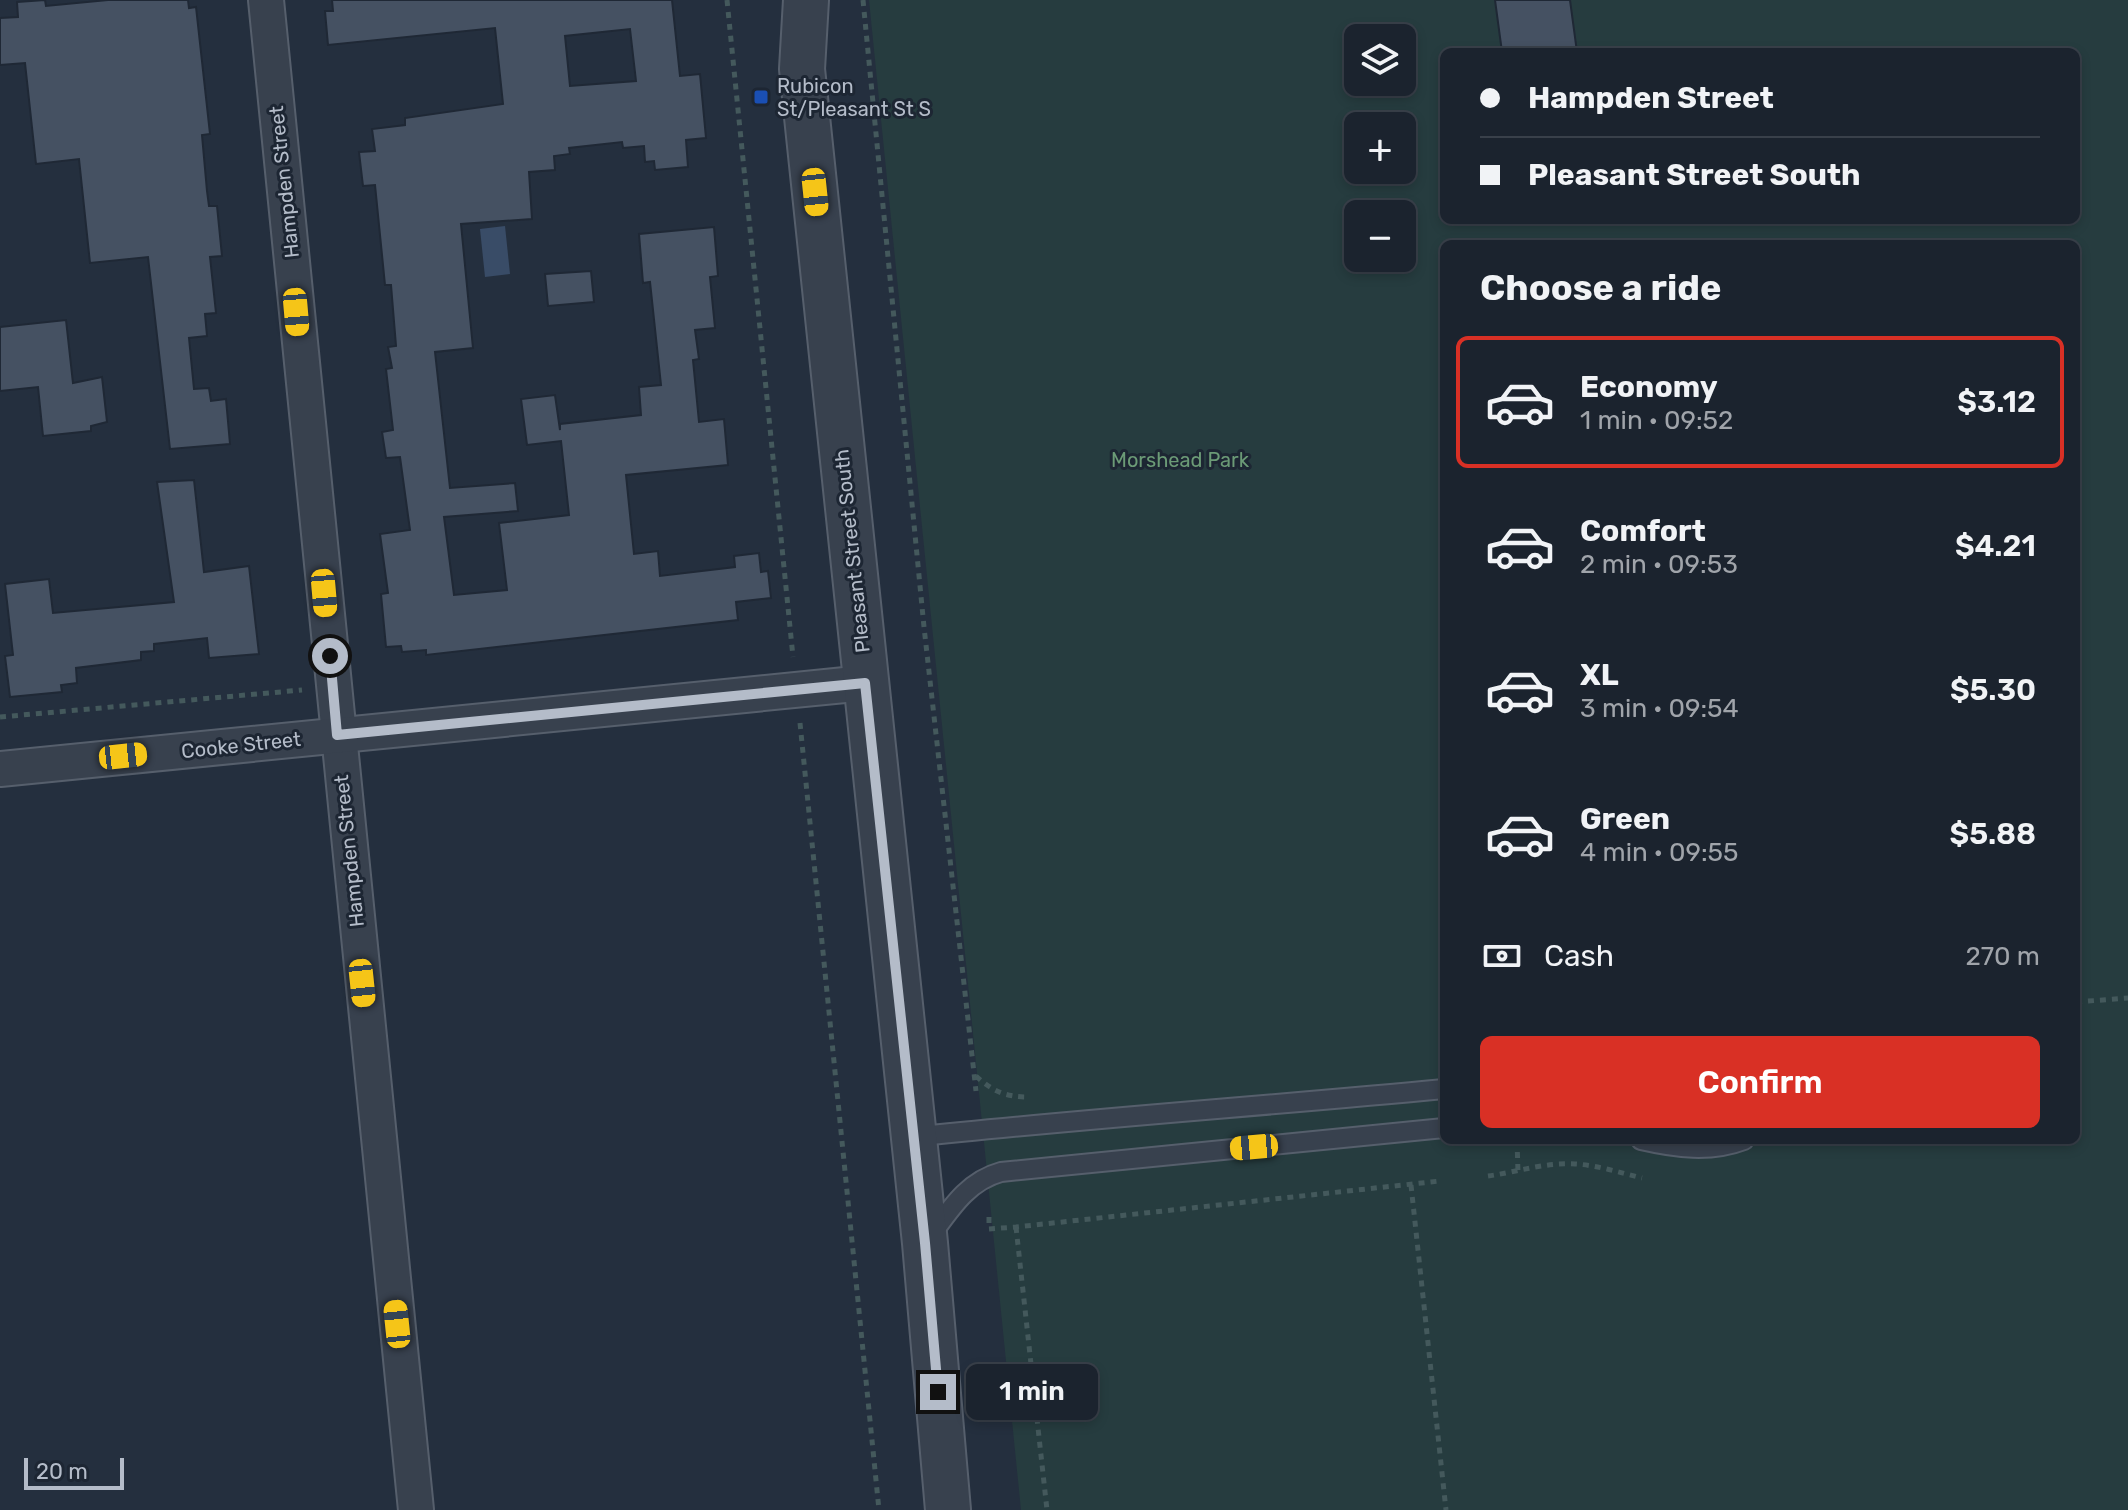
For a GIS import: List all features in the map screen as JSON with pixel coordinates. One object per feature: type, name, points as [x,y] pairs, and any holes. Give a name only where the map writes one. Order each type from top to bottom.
[{"type":"street","name":"Hampden Street","points":[[266,0],[416,1510]]},
{"type":"street","name":"Pleasant Street South","points":[[784,0],[802,69],[925,1243],[948,1510]]},
{"type":"street","name":"Pleasant Street South","points":[[802,69],[806,0]]},
{"type":"street","name":"Cooke Street","points":[[0,769],[865,683]]},
{"type":"lane","points":[[913,1137],[1182,1110],[1249,1108],[1440,1089]]},
{"type":"lane","points":[[925,1243],[959,1197],[985,1176],[1001,1172],[1440,1128]]},
{"type":"lane","points":[[1665,1144],[1695,1149],[1733,1144]]},
{"type":"path","points":[[727,0],[879,1510]]},
{"type":"path","points":[[863,0],[924,627],[976,1091]]},
{"type":"path","points":[[0,717],[333,687]]},
{"type":"path","points":[[2080,1002],[2128,998]]},
{"type":"path","points":[[1517,1144],[1518,1172]]},
{"type":"path","points":[[1488,1176],[1526,1168],[1575,1164],[1642,1178]]},
{"type":"path","points":[[989,1217],[989,1229],[1016,1227],[1440,1181]]},
{"type":"path","points":[[1411,1185],[1446,1510]]},
{"type":"path","points":[[1016,1227],[1047,1510]]},
{"type":"green space","name":"Morshead Park","points":[[869,0],[2128,0],[2128,1510],[1021,1510]]},
{"type":"water","points":[[505,226],[510,274],[485,277],[480,229]]},
{"type":"building","points":[[45,0],[46,6],[108,0],[188,0],[189,8],[196,7],[210,134],[202,135],[207,191],[209,206],[217,206],[222,256],[210,257],[216,313],[205,314],[207,336],[189,338],[194,389],[209,388],[211,401],[226,399],[230,444],[170,449],[148,257],[90,263],[79,159],[36,164],[25,63],[0,65],[0,18],[18,17],[17,2]]},
{"type":"building","points":[[332,0],[672,0],[680,76],[700,74],[706,138],[686,140],[688,167],[655,170],[654,161],[645,162],[644,146],[623,148],[622,142],[569,148],[570,154],[554,156],[555,170],[529,172],[532,219],[461,224],[473,348],[435,352],[450,488],[515,483],[518,511],[444,517],[454,595],[507,590],[499,523],[569,515],[561,441],[527,445],[521,399],[555,395],[560,430],[560,424],[641,415],[639,387],[661,385],[650,282],[643,283],[639,234],[714,227],[718,276],[710,277],[715,328],[695,330],[699,359],[693,360],[699,422],[724,419],[728,465],[626,475],[634,554],[658,551],[660,576],[735,567],[734,556],[759,553],[761,572],[768,571],[771,598],[736,602],[738,620],[426,655],[426,650],[402,652],[401,646],[386,647],[381,594],[388,593],[380,534],[410,530],[400,457],[386,458],[382,432],[393,430],[386,369],[392,368],[388,347],[396,346],[391,285],[385,285],[375,185],[363,186],[359,152],[375,151],[372,129],[405,125],[405,118],[503,104],[495,28],[328,45],[325,11],[333,11]],"holes":[[[630,29],[636,81],[570,86],[565,36]]]},
{"type":"building","points":[[1495,0],[1570,0],[1576,48],[1501,48]]},
{"type":"building","points":[[591,271],[594,302],[548,306],[545,274]]},
{"type":"building","points":[[66,320],[73,383],[102,377],[107,422],[91,426],[91,431],[43,436],[38,387],[0,391],[0,327]]},
{"type":"building","points":[[194,480],[204,572],[249,566],[259,654],[209,658],[207,638],[154,644],[154,651],[141,652],[141,660],[76,668],[77,683],[61,685],[62,692],[10,697],[5,656],[13,655],[5,584],[49,579],[53,613],[174,602],[157,482]]},
{"type":"place","name":"Rubicon St/Pleasant St S","points":[[761,97]]},
{"type":"route","points":[[330,656],[337,735],[865,683],[938,1392]]}]
